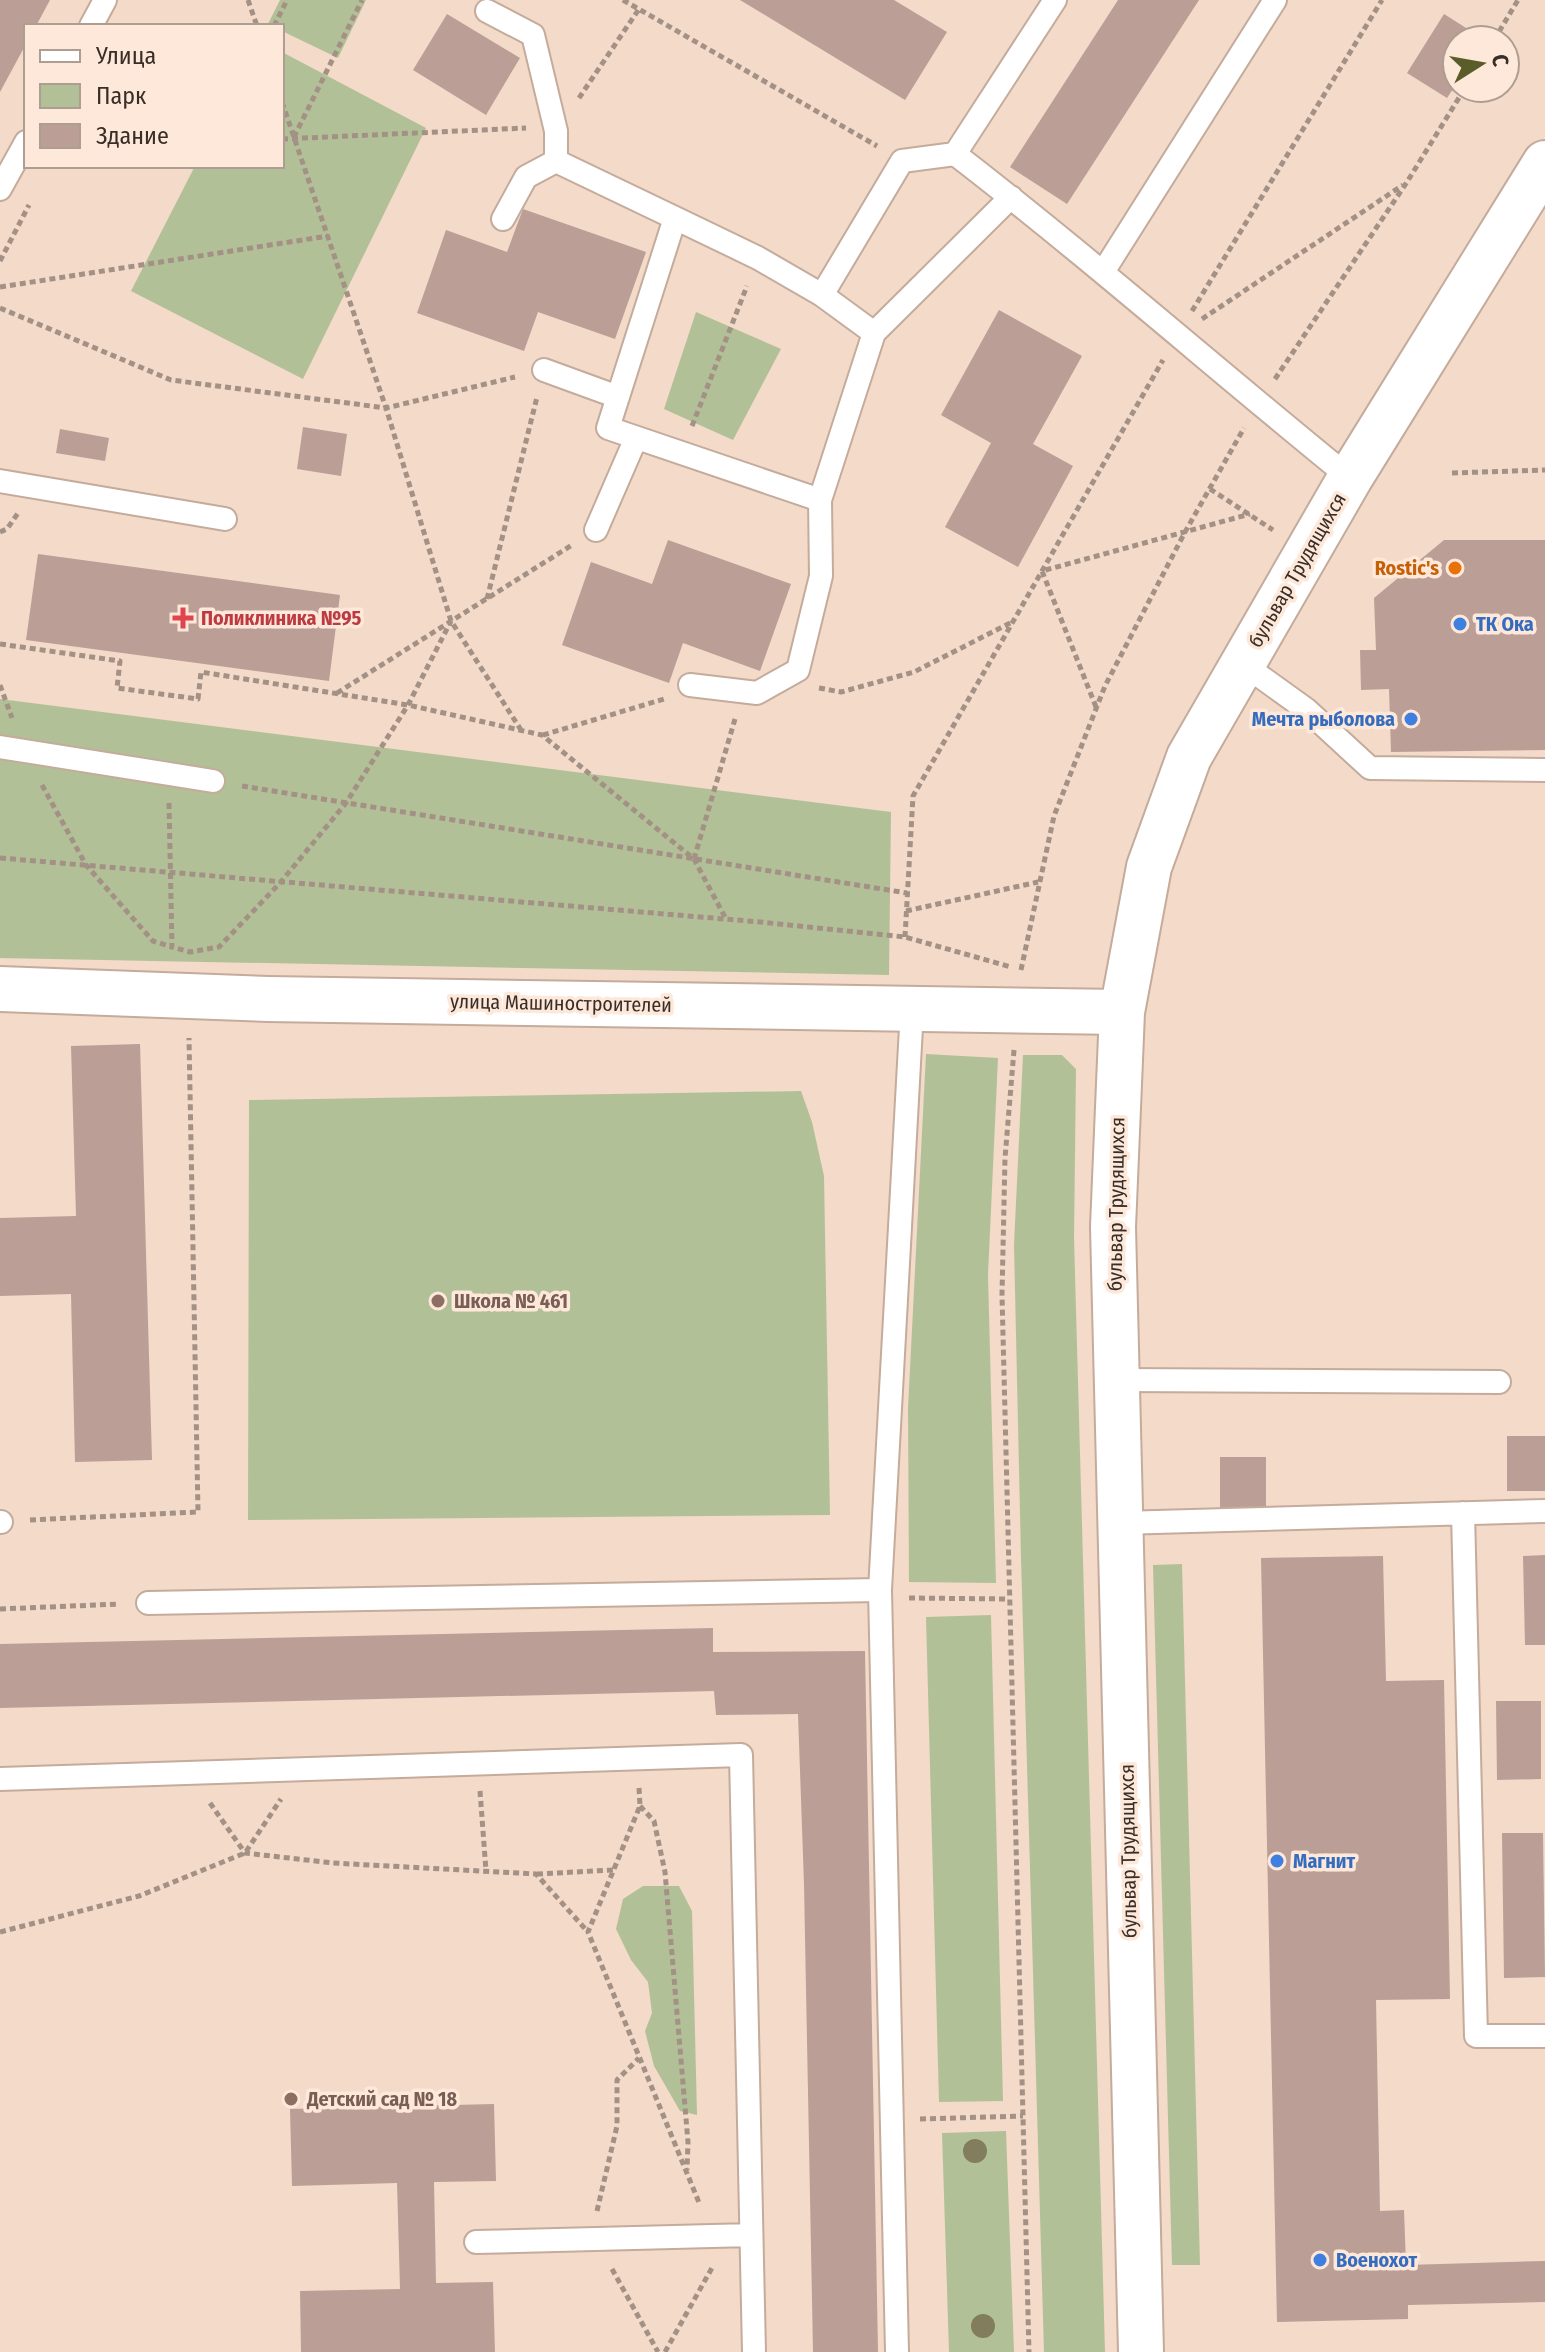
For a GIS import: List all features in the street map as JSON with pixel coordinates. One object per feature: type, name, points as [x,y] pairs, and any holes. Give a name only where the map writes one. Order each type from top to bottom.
[{"type":"street","name":"бульвар Трудящихся","points":[[1141,2352],[1113,1227],[1122,1012],[1149,867],[1189,757],[1350,478],[1543,173]]},
{"type":"street","name":"улица Машиностроителей","points":[[0,989],[268,999],[1122,1012]]},
{"type":"lane","points":[[92,24],[105,0]]},
{"type":"lane","points":[[955,154],[1055,0]]},
{"type":"lane","points":[[1103,272],[1275,0]]},
{"type":"lane","points":[[487,11],[533,35],[556,131],[556,161]]},
{"type":"lane","points":[[0,189],[24,146]]},
{"type":"lane","points":[[822,295],[902,161],[955,154],[1103,272],[1350,478]]},
{"type":"lane","points":[[556,161],[758,258],[822,295],[874,333]]},
{"type":"lane","points":[[503,219],[526,177],[556,161]]},
{"type":"lane","points":[[690,685],[757,693],[798,670],[821,576],[820,500],[874,333],[1011,197]]},
{"type":"lane","points":[[675,218],[608,428],[820,500]]},
{"type":"lane","points":[[544,370],[618,397]]},
{"type":"lane","points":[[596,530],[636,438]]},
{"type":"lane","points":[[0,481],[225,519]]},
{"type":"lane","points":[[1243,664],[1307,710],[1370,768],[1545,770]]},
{"type":"lane","points":[[0,747],[213,781]]},
{"type":"lane","points":[[897,2352],[880,1594],[912,1009]]},
{"type":"lane","points":[[1116,1380],[1499,1382]]},
{"type":"lane","points":[[1120,1523],[1545,1511]]},
{"type":"lane","points":[[1463,1513],[1476,2036],[1545,2036]]},
{"type":"lane","points":[[148,1603],[880,1594]]},
{"type":"lane","points":[[0,1779],[741,1755],[754,2352]]},
{"type":"lane","points":[[476,2242],[751,2235]]},
{"type":"path","points":[[248,0],[256,24]]},
{"type":"path","points":[[275,24],[287,0]]},
{"type":"path","points":[[294,138],[362,0]]},
{"type":"path","points":[[623,0],[902,161]]},
{"type":"path","points":[[905,937],[913,796],[1178,335],[1382,0]]},
{"type":"path","points":[[1504,24],[1518,0]]},
{"type":"path","points":[[284,139],[521,127],[556,131],[639,9]]},
{"type":"path","points":[[1020,978],[1054,816],[1105,686],[1185,532],[1258,404],[1407,182],[1455,104]]},
{"type":"path","points":[[284,108],[386,408],[451,621],[521,730]]},
{"type":"path","points":[[1178,335],[1407,182]]},
{"type":"path","points":[[0,261],[35,193]]},
{"type":"path","points":[[0,287],[328,236]]},
{"type":"path","points":[[681,453],[758,258]]},
{"type":"path","points":[[0,308],[171,380],[386,408],[544,370],[487,599]]},
{"type":"path","points":[[1452,473],[1545,470]]},
{"type":"path","points":[[1210,489],[1284,537]]},
{"type":"path","points":[[1042,571],[1250,514]]},
{"type":"path","points":[[336,694],[596,530]]},
{"type":"path","points":[[1042,571],[1097,708]]},
{"type":"path","points":[[779,680],[841,692],[914,672],[1014,620]]},
{"type":"path","points":[[0,685],[23,750],[86,865],[153,941],[190,952],[219,947],[280,883],[346,803],[408,705],[451,621]]},
{"type":"path","points":[[0,644],[120,661],[117,688],[198,699],[201,672],[408,705],[542,735],[694,859],[726,919]]},
{"type":"path","points":[[542,735],[660,702],[690,685]]},
{"type":"path","points":[[694,859],[744,692]]},
{"type":"path","points":[[169,774],[172,947]]},
{"type":"path","points":[[213,781],[907,893]]},
{"type":"path","points":[[0,858],[905,937],[1021,970]]},
{"type":"path","points":[[906,911],[1039,882]]},
{"type":"path","points":[[1,1522],[198,1512],[189,1027]]},
{"type":"path","points":[[1014,1046],[1005,1158],[1002,1295],[1029,2352]]},
{"type":"path","points":[[880,1594],[1009,1599]]},
{"type":"path","points":[[0,1609],[148,1603]]},
{"type":"path","points":[[588,1932],[640,1806],[636,1758]]},
{"type":"path","points":[[478,1762],[486,1871]]},
{"type":"path","points":[[245,1853],[302,1768]]},
{"type":"path","points":[[188,1771],[245,1853]]},
{"type":"path","points":[[640,1806],[654,1821],[665,1872],[688,2142],[687,2172]]},
{"type":"path","points":[[0,1932],[139,1896],[245,1853],[333,1863],[536,1874],[613,1870]]},
{"type":"path","points":[[536,1874],[588,1932],[713,2236]]},
{"type":"path","points":[[892,2120],[1023,2116]]},
{"type":"path","points":[[665,2352],[711,2268],[751,2235]]},
{"type":"green space","points":[[280,0],[366,0],[338,58],[284,32],[284,24],[268,24]]},
{"type":"green space","points":[[284,53],[426,128],[303,379],[131,291],[194,168],[284,168]]},
{"type":"green space","points":[[696,312],[781,349],[733,440],[664,409]]},
{"type":"green space","points":[[0,699],[891,812],[889,975],[0,958]]},
{"type":"green space","points":[[926,1054],[998,1058],[988,1275],[996,1583],[909,1582],[908,1408]]},
{"type":"green space","points":[[1023,1055],[1062,1055],[1076,1069],[1074,1238],[1105,2352],[1044,2352],[1014,1245]]},
{"type":"green space","points":[[801,1091],[812,1122],[824,1176],[830,1515],[248,1520],[249,1100]]},
{"type":"green space","points":[[1182,1564],[1200,2265],[1172,2265],[1153,1565]]},
{"type":"green space","points":[[991,1615],[1003,2101],[939,2102],[926,1617]]},
{"type":"green space","points":[[643,1886],[679,1886],[692,1911],[697,2115],[680,2111],[654,2066],[645,2031],[652,2013],[648,1982],[631,1960],[616,1929],[623,1899]]},
{"type":"green space","points":[[1006,2131],[1014,2352],[949,2352],[942,2133]]},
{"type":"building","points":[[0,0],[50,0],[37,24],[24,24],[24,48],[0,92]]},
{"type":"building","points":[[740,0],[894,0],[947,32],[905,100]]},
{"type":"building","points":[[1118,0],[1199,0],[1067,204],[1010,167]]},
{"type":"building","points":[[447,14],[520,58],[486,115],[413,70]]},
{"type":"building","points":[[1444,14],[1460,24],[1441,24],[1441,94],[1407,73]]},
{"type":"building","points":[[523,209],[646,252],[615,339],[538,312],[524,351],[417,313],[446,230],[507,252]]},
{"type":"building","points":[[999,310],[1082,356],[1033,444],[1073,466],[1018,567],[945,527],[991,443],[941,415]]},
{"type":"building","points":[[303,427],[347,434],[341,476],[297,469]]},
{"type":"building","points":[[60,429],[109,438],[105,461],[56,453]]},
{"type":"building","points":[[668,540],[791,584],[760,671],[683,643],[669,683],[562,645],[591,562],[652,584]]},
{"type":"building","name":"ТК Ока","points":[[1444,540],[1545,540],[1545,750],[1391,752],[1389,689],[1361,690],[1360,650],[1376,650],[1374,598]]},
{"type":"building","name":"Поликлиника №95","points":[[38,554],[340,595],[329,681],[26,640]]},
{"type":"building","points":[[140,1044],[152,1460],[75,1462],[71,1294],[0,1296],[0,1218],[76,1216],[71,1046]]},
{"type":"building","points":[[1507,1436],[1545,1436],[1545,1491],[1507,1491]]},
{"type":"building","points":[[1220,1457],[1266,1457],[1266,1508],[1220,1508]]},
{"type":"building","points":[[1545,1555],[1545,1645],[1525,1645],[1523,1556]]},
{"type":"building","points":[[1383,1556],[1386,1681],[1444,1680],[1450,1999],[1376,2000],[1380,2211],[1404,2210],[1406,2265],[1545,2261],[1545,2302],[1408,2305],[1408,2319],[1277,2322],[1261,1558]]},
{"type":"building","points":[[713,1628],[713,1652],[865,1651],[878,2352],[813,2352],[798,1714],[716,1715],[714,1691],[0,1708],[0,1644]]},
{"type":"building","points":[[1496,1701],[1541,1701],[1541,1779],[1497,1780]]},
{"type":"building","points":[[1502,1833],[1543,1833],[1545,1977],[1504,1978]]},
{"type":"building","points":[[494,2104],[496,2181],[434,2182],[436,2283],[493,2282],[495,2352],[301,2352],[300,2291],[400,2289],[397,2183],[292,2186],[290,2109]]},
{"type":"place","name":"Rostic's","points":[[1455,568]]},
{"type":"place","name":"Поликлиника №95","points":[[183,618]]},
{"type":"place","name":"ТК Ока","points":[[1460,624]]},
{"type":"place","name":"Мечта рыболова","points":[[1411,719]]},
{"type":"place","name":"Школа № 461","points":[[438,1301]]},
{"type":"place","name":"Магнит","points":[[1277,1861]]},
{"type":"place","name":"Детский сад № 18","points":[[291,2099]]},
{"type":"place","name":"Военохот","points":[[1320,2260]]}]
